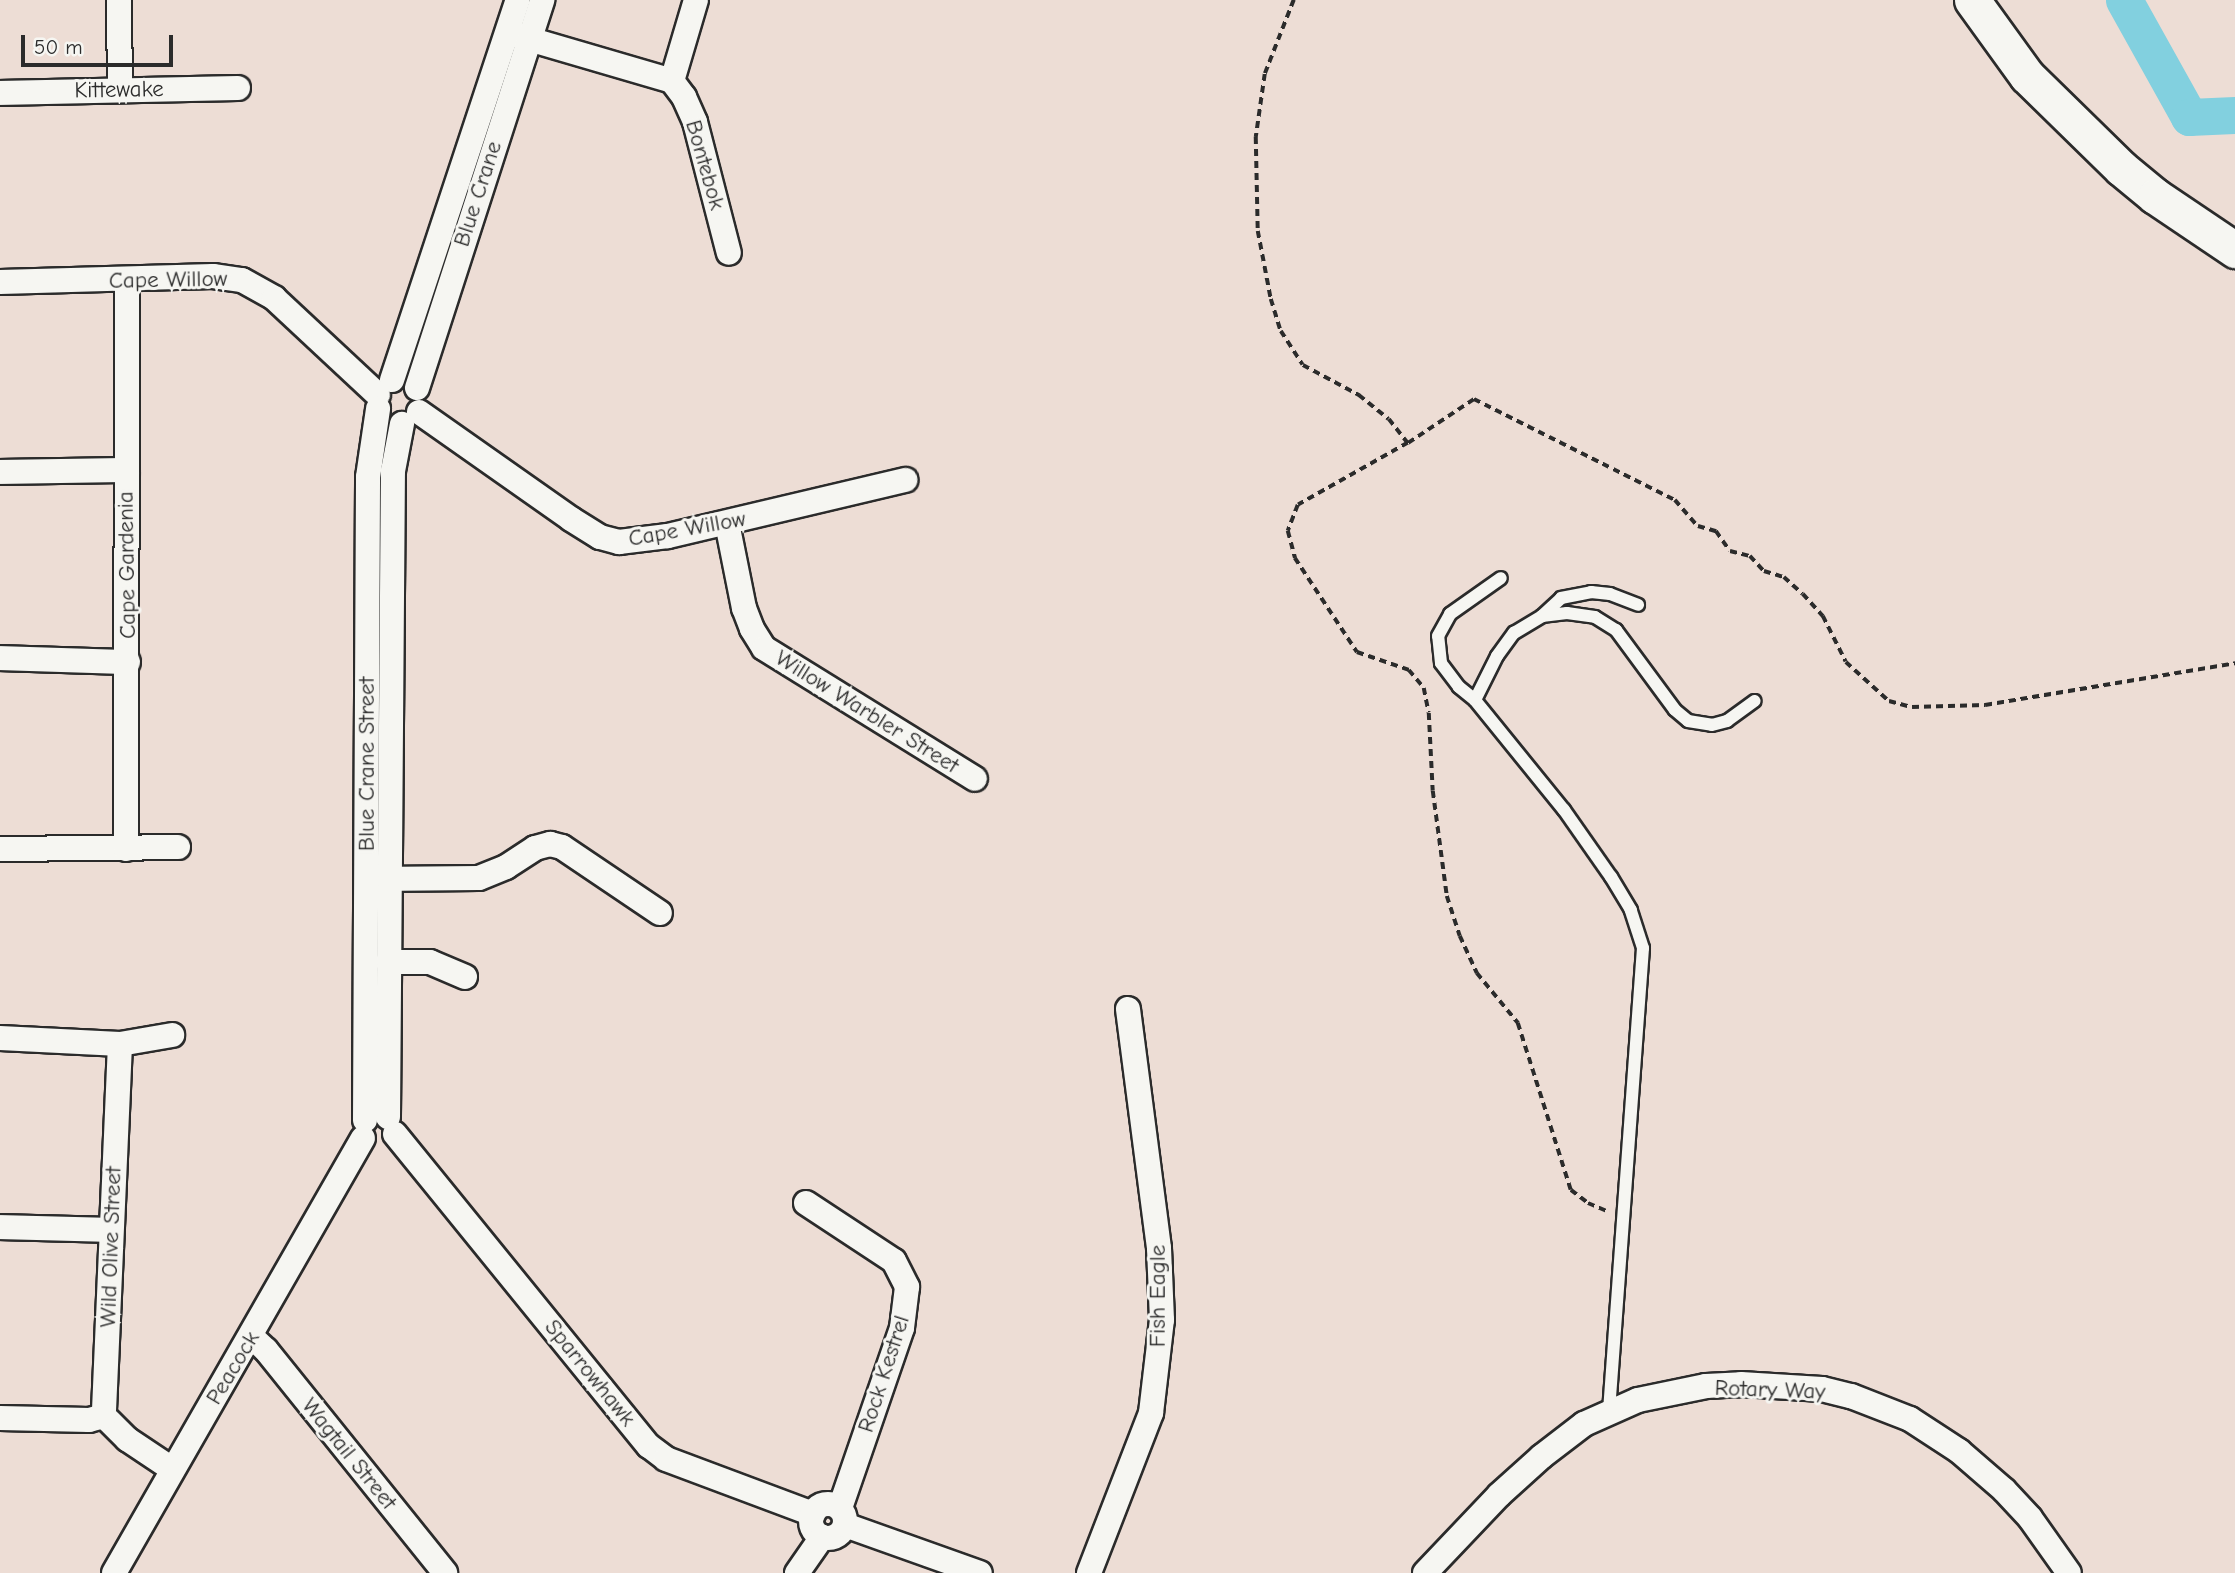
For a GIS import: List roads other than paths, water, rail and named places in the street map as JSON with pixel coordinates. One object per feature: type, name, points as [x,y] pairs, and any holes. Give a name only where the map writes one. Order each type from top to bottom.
[{"type":"main road","points":[[1972,0],[2027,76],[2093,142],[2155,196],[2235,250]]},
{"type":"street","points":[[119,0],[120,89]]},
{"type":"street","name":"Blue Crane","points":[[413,408],[518,36],[518,0]]},
{"type":"street","name":"Blue Crane","points":[[383,395],[518,36],[542,0]]},
{"type":"street","points":[[518,36],[671,81],[696,0]]},
{"type":"street","name":"Bontebok","points":[[671,81],[684,97],[695,122],[729,253]]},
{"type":"street","name":"Kittewake","points":[[0,93],[238,89]]},
{"type":"street","name":"Cape Willow","points":[[0,282],[127,281],[214,276],[242,280],[274,298],[383,395]]},
{"type":"street","name":"Cape Gardenia","points":[[126,849],[127,281]]},
{"type":"street","points":[[406,380],[413,408],[388,421],[383,395],[406,380]]},
{"type":"street","name":"Blue Crane Street","points":[[378,1134],[388,962],[379,878],[368,477],[383,395]]},
{"type":"street","name":"Cape Willow","points":[[413,408],[600,537],[632,542],[727,523],[905,480]]},
{"type":"street","name":"Blue Crane Street","points":[[378,1134],[379,878],[393,471],[413,408]]},
{"type":"street","points":[[0,472],[127,470]]},
{"type":"street","name":"Willow Warbler Street","points":[[727,523],[744,608],[752,629],[764,648],[975,779]]},
{"type":"street","points":[[0,658],[128,662]]},
{"type":"street","points":[[379,878],[479,878],[506,867],[536,848],[550,844],[562,847],[660,913]]},
{"type":"street","points":[[0,849],[178,847]]},
{"type":"street","points":[[388,962],[430,962],[465,977]]},
{"type":"street","name":"Fish Eagle","points":[[1089,1573],[1151,1413],[1162,1320],[1159,1248],[1128,1009]]},
{"type":"street","points":[[0,1038],[120,1044],[172,1035]]},
{"type":"street","name":"Wild Olive Street","points":[[104,1416],[120,1044]]},
{"type":"street","name":"Peacock","points":[[120,1570],[172,1469],[252,1338],[351,1163],[378,1134]]},
{"type":"street","name":"Sparrowhawk","points":[[378,1134],[417,1164],[649,1446],[676,1463],[817,1525]]},
{"type":"street","name":"Rock Kestrel","points":[[806,1202],[888,1256],[902,1271],[907,1287],[902,1328],[842,1516]]},
{"type":"street","points":[[0,1227],[111,1230]]},
{"type":"street","name":"Wagtail Street","points":[[252,1338],[265,1350],[445,1573]]},
{"type":"street","name":"Rotary Way","points":[[1425,1573],[1499,1495],[1541,1457],[1584,1424],[1609,1411],[1673,1392],[1741,1384],[1822,1389],[1851,1396],[1910,1419],[1982,1469],[2030,1518],[2069,1573]]},
{"type":"street","points":[[0,1418],[89,1420],[104,1416],[127,1438],[172,1469]]},
{"type":"street","points":[[797,1573],[826,1504],[842,1516],[980,1573]]},
{"type":"lane","points":[[1501,578],[1450,614],[1438,636],[1441,663],[1460,687],[1475,700],[1564,810],[1611,877],[1639,929],[1642,973],[1609,1411]]},
{"type":"lane","points":[[1475,700],[1506,643],[1561,598],[1591,592],[1610,594],[1638,605]]},
{"type":"lane","points":[[1542,616],[1582,614],[1605,622],[1632,648],[1675,710],[1688,721],[1713,725],[1727,721],[1755,701]]},
{"type":"waterway","points":[[2124,0],[2189,117],[2235,115]]}]
